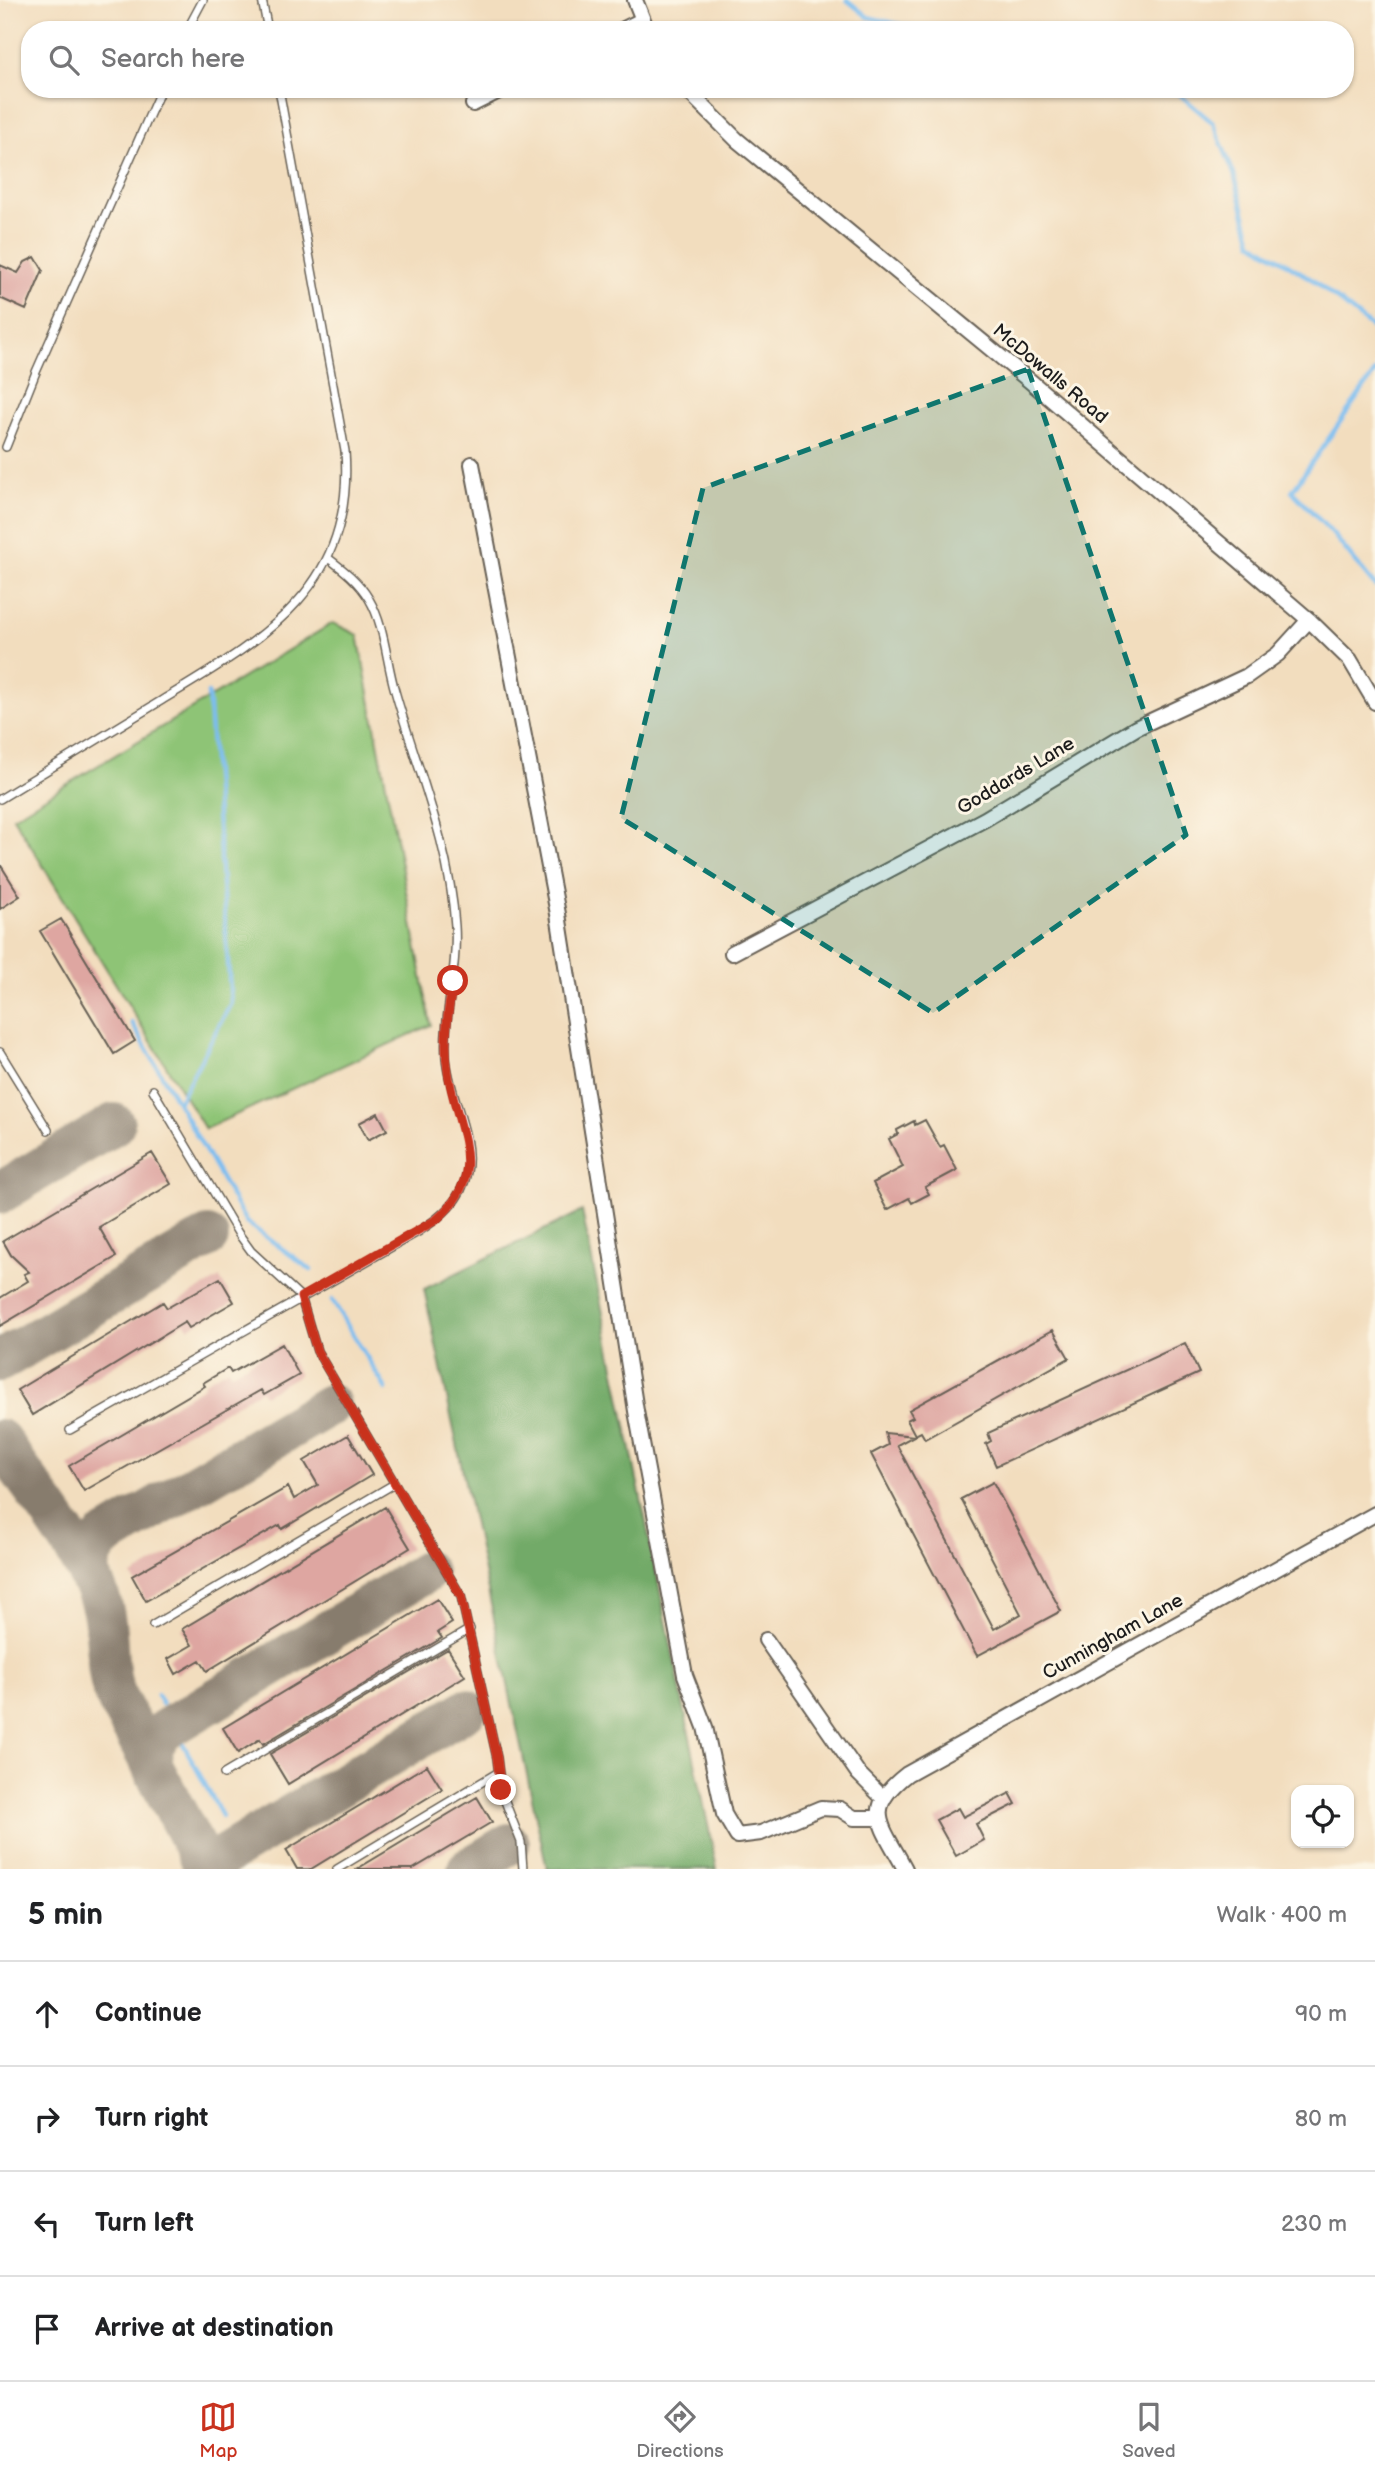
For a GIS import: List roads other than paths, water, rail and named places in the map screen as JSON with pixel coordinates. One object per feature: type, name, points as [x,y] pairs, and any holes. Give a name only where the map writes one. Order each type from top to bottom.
[{"type":"street","points":[[635,0],[643,21]]},
{"type":"street","points":[[473,104],[485,98]]},
{"type":"street","name":"McDowalls Road","points":[[695,98],[737,140],[1030,381],[1309,620],[1350,660],[1375,702]]},
{"type":"street","points":[[472,464],[560,927],[636,1411],[685,1675],[705,1727],[724,1814],[737,1836],[761,1833],[821,1808],[840,1809],[854,1818],[880,1807]]},
{"type":"street","name":"Goddards Lane","points":[[732,953],[985,818],[1136,728],[1247,676],[1278,654],[1309,620]]},
{"type":"street","name":"Cunningham Lane","points":[[880,1807],[907,1774],[1375,1514]]},
{"type":"street","points":[[766,1640],[880,1807],[905,1869]]},
{"type":"lane","points":[[192,21],[203,0]]},
{"type":"lane","points":[[262,0],[266,21]]},
{"type":"lane","points":[[6,447],[39,365],[157,98]]},
{"type":"lane","points":[[0,799],[258,640],[301,600],[328,558],[344,504],[345,451],[281,98]]},
{"type":"lane","points":[[70,1430],[436,1220],[457,1197],[467,1170],[466,1140],[453,1097],[446,1054],[455,929],[446,863],[434,814],[394,688],[376,613],[364,590],[328,558]]},
{"type":"lane","points":[[0,1052],[48,1130]]},
{"type":"lane","points":[[153,1090],[238,1233],[251,1251],[301,1297],[317,1351],[461,1596],[497,1758],[497,1773],[522,1842],[523,1869]]},
{"type":"lane","points":[[153,1625],[394,1484]]},
{"type":"lane","points":[[223,1774],[470,1629]]},
{"type":"lane","points":[[337,1869],[497,1773]]},
{"type":"waterway","points":[[847,0],[868,17],[885,21]]},
{"type":"waterway","points":[[1184,98],[1213,123],[1234,174],[1252,242],[1313,280],[1375,330]]},
{"type":"waterway","points":[[1375,372],[1292,491],[1332,533],[1375,586]]},
{"type":"waterway","points":[[179,1101],[231,1003],[208,693]]},
{"type":"waterway","points":[[132,1023],[246,1222],[311,1270]]},
{"type":"waterway","points":[[332,1300],[386,1389]]},
{"type":"waterway","points":[[157,1695],[162,1704]]},
{"type":"waterway","points":[[181,1740],[222,1816]]}]
